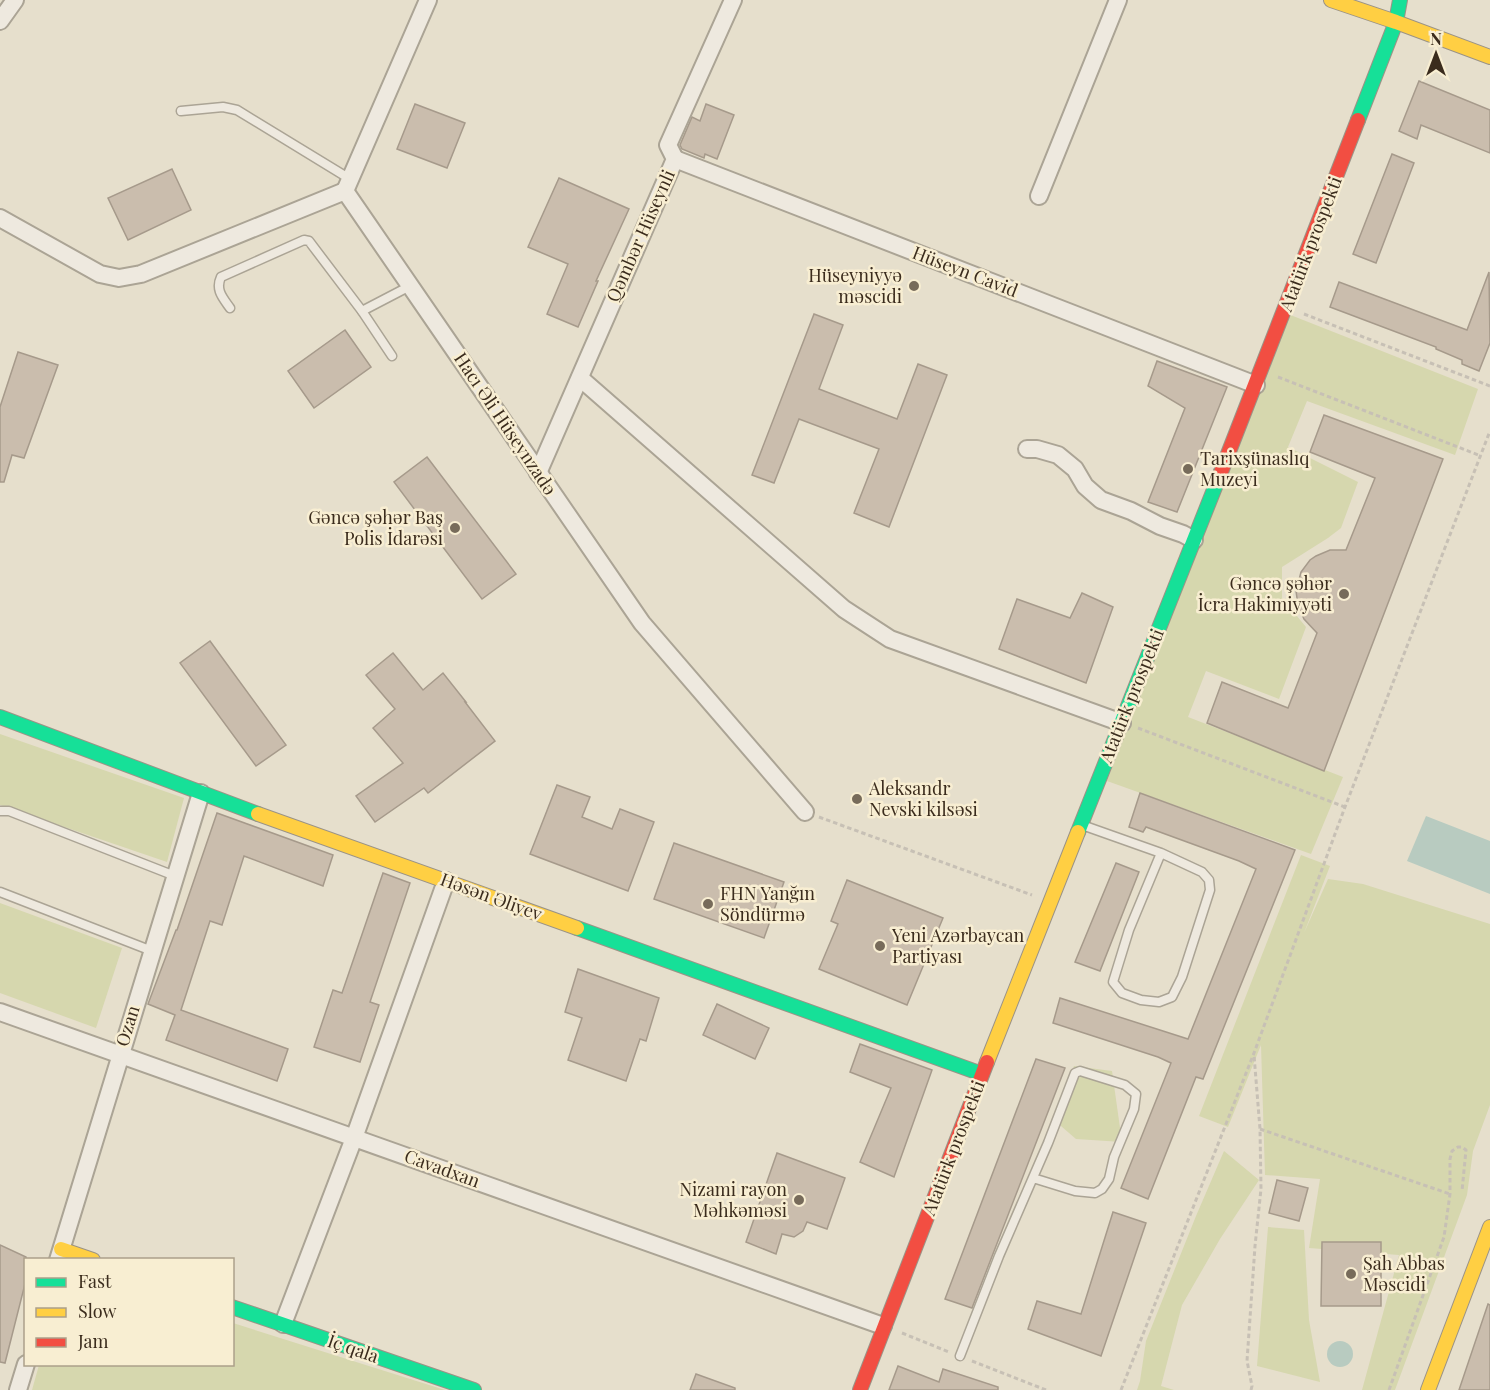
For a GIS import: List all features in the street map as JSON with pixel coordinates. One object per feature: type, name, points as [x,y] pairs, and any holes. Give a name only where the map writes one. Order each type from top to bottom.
[{"type":"main road","points":[[1331,0],[1490,57]]},
{"type":"main road","name":"Atatürk prospekti","points":[[860,1390],[982,1074],[1259,377],[1396,22],[1400,0]]},
{"type":"main road","name":"Həsən Əliyev","points":[[0,717],[201,793],[982,1074]]},
{"type":"main road","points":[[1428,1390],[1490,1227]]},
{"type":"main road","points":[[59,1254],[82,1258]]},
{"type":"main road","name":"İç qala","points":[[234,1308],[474,1390]]},
{"type":"street","points":[[0,21],[15,0]]},
{"type":"street","points":[[0,218],[100,274],[119,278],[141,274],[348,185],[428,0]]},
{"type":"street","name":"Qəmbər Hüseynli","points":[[538,473],[675,159],[668,145],[733,0]]},
{"type":"street","points":[[1039,196],[1118,0]]},
{"type":"street","name":"Hüseyn Cavid","points":[[675,159],[1259,377]]},
{"type":"street","name":"Hacı Əli Hüseynzadə","points":[[348,185],[411,286],[642,623],[805,812]]},
{"type":"street","points":[[579,378],[844,609],[890,639],[1122,723]]},
{"type":"street","points":[[1026,449],[1037,449],[1058,455],[1075,470],[1085,486],[1101,500],[1194,540]]},
{"type":"street","name":"Ozan","points":[[59,1254],[201,793]]},
{"type":"street","points":[[283,1324],[354,1138],[446,881]]},
{"type":"street","name":"Cavadxan","points":[[0,1012],[883,1326]]},
{"type":"street","points":[[18,1390],[26,1366]]},
{"type":"lane","points":[[181,111],[223,106],[237,110],[348,185]]},
{"type":"lane","points":[[230,308],[220,295],[218,283],[220,277],[304,240],[309,241],[362,310],[392,356]]},
{"type":"lane","points":[[362,310],[411,286]]},
{"type":"lane","points":[[0,812],[19,815],[175,876]]},
{"type":"lane","points":[[1082,825],[1161,854],[1202,872],[1209,880],[1210,890],[1182,977],[1172,997],[1159,1002],[1141,1000],[1122,993],[1113,982],[1129,930],[1161,854]]},
{"type":"lane","points":[[0,892],[152,951]]},
{"type":"lane","points":[[960,1356],[1075,1073],[1080,1071],[1125,1085],[1136,1094],[1134,1109],[1114,1157],[1109,1179],[1102,1189],[1095,1193],[1075,1191],[1033,1178]]},
{"type":"path","points":[[1286,307],[1490,386]]},
{"type":"path","points":[[1259,377],[1481,456]]},
{"type":"path","points":[[1121,1390],[1254,1053],[1345,807],[1490,431]]},
{"type":"path","points":[[1122,723],[1345,807]]},
{"type":"path","points":[[805,812],[1051,902]]},
{"type":"path","points":[[1251,1390],[1247,1361],[1261,1190],[1260,1129],[1254,1053]]},
{"type":"path","points":[[1260,1129],[1450,1194]]},
{"type":"path","points":[[1389,1390],[1444,1237],[1450,1194],[1450,1159],[1452,1151],[1458,1147],[1466,1150],[1462,1191]]},
{"type":"green space","points":[[1288,314],[1478,389],[1455,455],[1307,401],[1288,447],[1358,482],[1341,528],[1282,567],[1282,598],[1306,627],[1279,699],[1206,671],[1188,717],[1343,777],[1311,854],[1107,781]]},
{"type":"green space","points":[[0,734],[184,798],[167,862],[0,805]]},
{"type":"green space","points":[[1301,855],[1330,866],[1304,933],[1328,879],[1363,884],[1490,924],[1490,1105],[1473,1151],[1467,1195],[1395,1390],[1362,1390],[1399,1255],[1309,1248],[1320,1179],[1265,1175],[1261,1045],[1228,1127],[1199,1116]]},
{"type":"green space","points":[[0,903],[122,948],[96,1028],[0,993]]},
{"type":"green space","points":[[1074,1066],[1112,1071],[1122,1142],[1076,1139],[1054,1120]]},
{"type":"green space","points":[[1224,1151],[1259,1180],[1220,1239],[1182,1305],[1161,1386],[1174,1390],[1137,1390],[1146,1341]]},
{"type":"green space","points":[[1268,1227],[1304,1230],[1309,1320],[1320,1382],[1257,1366]]},
{"type":"green space","points":[[234,1323],[445,1390],[32,1390],[39,1366],[234,1366]]},
{"type":"shaded area","points":[[1426,816],[1490,841],[1490,894],[1407,861]]},
{"type":"shaded area","points":[[1340,1341],[1349,1345],[1353,1354],[1349,1363],[1340,1367],[1331,1363],[1327,1354],[1331,1345]]},
{"type":"building","points":[[1419,81],[1490,110],[1490,153],[1421,125],[1417,139],[1399,131]]},
{"type":"building","points":[[415,104],[465,123],[447,168],[397,149]]},
{"type":"building","points":[[706,104],[734,115],[717,159],[705,154],[704,158],[682,149],[680,145],[692,117],[700,121]]},
{"type":"building","points":[[1392,154],[1414,163],[1376,263],[1353,254]]},
{"type":"building","points":[[172,169],[191,210],[128,240],[108,198]]},
{"type":"building","points":[[559,178],[629,209],[578,327],[547,314],[568,264],[528,247]]},
{"type":"building","points":[[1489,272],[1490,343],[1479,371],[1462,364],[1462,360],[1436,347],[1330,307],[1339,282],[1467,330]]},
{"type":"building","points":[[814,314],[843,325],[819,389],[897,419],[918,364],[947,375],[889,527],[854,513],[879,449],[799,419],[774,483],[752,475]]},
{"type":"building","points":[[345,330],[371,367],[314,408],[288,371]]},
{"type":"building","points":[[18,352],[58,365],[24,458],[12,455],[4,482],[0,482],[0,407]]},
{"type":"building","points":[[1157,361],[1227,387],[1177,512],[1148,502],[1185,408],[1148,386]]},
{"type":"building","name":"Gəncə şəhər İcra Hakimiyyəti","points":[[1324,415],[1443,459],[1324,771],[1207,723],[1222,682],[1288,708],[1317,633],[1304,619],[1298,605],[1296,591],[1301,572],[1316,556],[1330,550],[1346,550],[1375,478],[1310,452]]},
{"type":"building","name":"Gəncə şəhər Baş Polis İdarəsi","points":[[427,457],[516,574],[482,599],[394,482]]},
{"type":"building","points":[[1082,593],[1113,607],[1086,683],[999,649],[1017,599],[1070,618]]},
{"type":"building","points":[[210,641],[286,745],[256,766],[180,663]]},
{"type":"building","points":[[393,653],[423,690],[443,673],[495,741],[428,793],[424,788],[375,822],[356,796],[403,763],[373,728],[395,709],[366,675]]},
{"type":"building","points":[[557,785],[590,797],[582,817],[612,829],[620,809],[654,822],[628,891],[530,854]]},
{"type":"building","points":[[1140,793],[1295,850],[1203,1079],[1196,1077],[1148,1199],[1121,1188],[1171,1063],[1053,1023],[1060,998],[1188,1039],[1256,869],[1146,827],[1143,832],[1129,827]]},
{"type":"building","points":[[217,813],[333,855],[323,886],[244,856],[222,925],[210,921],[181,1010],[288,1049],[277,1081],[166,1040],[175,1015],[148,1004],[177,930]]},
{"type":"building","points":[[674,843],[784,882],[764,938],[654,899]]},
{"type":"building","points":[[1116,863],[1139,872],[1100,971],[1075,962]]},
{"type":"building","points":[[383,873],[410,883],[370,1002],[379,1005],[360,1062],[314,1047],[333,990],[342,993]]},
{"type":"building","name":"Yeni Azərbaycan Partiyası","points":[[847,880],[943,918],[907,1005],[819,969],[838,924],[831,921]]},
{"type":"building","points":[[578,969],[659,998],[646,1041],[640,1039],[626,1081],[568,1060],[582,1018],[565,1012]]},
{"type":"building","points":[[717,1004],[769,1028],[755,1059],[703,1035]]},
{"type":"building","points":[[860,1044],[932,1070],[894,1177],[860,1162],[891,1088],[850,1072]]},
{"type":"building","points":[[1036,1059],[1065,1068],[972,1308],[945,1299]]},
{"type":"building","name":"Nizami rayon Məhkəməsi","points":[[777,1153],[845,1178],[827,1229],[807,1222],[803,1231],[794,1237],[782,1234],[776,1254],[746,1242]]},
{"type":"building","points":[[1277,1180],[1308,1188],[1299,1221],[1269,1213]]},
{"type":"building","points":[[1113,1212],[1146,1223],[1101,1356],[1028,1329],[1037,1301],[1081,1314]]},
{"type":"building","name":"Şah Abbas Məscidi","points":[[1322,1242],[1381,1242],[1381,1306],[1321,1306]]},
{"type":"building","points":[[0,1245],[26,1258],[24,1258],[24,1288],[5,1363],[0,1362]]},
{"type":"building","points":[[1488,1304],[1490,1305],[1490,1390],[1459,1390]]},
{"type":"building","points":[[898,1366],[939,1382],[943,1369],[998,1387],[998,1390],[889,1390]]},
{"type":"building","points":[[696,1374],[735,1388],[735,1390],[690,1390]]},
{"type":"traffic: fast","points":[[1358,120],[1396,22],[1400,0]]},
{"type":"traffic: fast","points":[[1078,832],[1221,472]]},
{"type":"traffic: fast","points":[[0,717],[258,814]]},
{"type":"traffic: fast","points":[[577,928],[982,1074]]},
{"type":"traffic: fast","points":[[234,1308],[474,1390]]},
{"type":"traffic: slow","points":[[1331,0],[1490,57]]},
{"type":"traffic: slow","points":[[258,814],[577,928]]},
{"type":"traffic: slow","points":[[987,1062],[1078,832]]},
{"type":"traffic: slow","points":[[1428,1390],[1490,1227]]},
{"type":"traffic: slow","points":[[61,1249],[87,1258]]},
{"type":"traffic: jam","points":[[1221,472],[1358,120]]},
{"type":"traffic: jam","points":[[860,1390],[987,1062]]},
{"type":"place","name":"Hüseyniyyə məscidi","points":[[914,286]]},
{"type":"place","name":"Tarixşünaslıq Muzeyi","points":[[1188,469]]},
{"type":"place","name":"Gəncə şəhər Baş Polis İdarəsi","points":[[455,528]]},
{"type":"place","name":"Gəncə şəhər İcra Hakimiyyəti","points":[[1344,594]]},
{"type":"place","name":"Aleksandr Nevski kilsəsi","points":[[857,799]]},
{"type":"place","name":"FHN Yanğın Söndürmə","points":[[708,904]]},
{"type":"place","name":"Yeni Azərbaycan Partiyası","points":[[880,946]]},
{"type":"place","name":"Nizami rayon Məhkəməsi","points":[[799,1200]]},
{"type":"place","name":"Şah Abbas Məscidi","points":[[1351,1274]]}]
